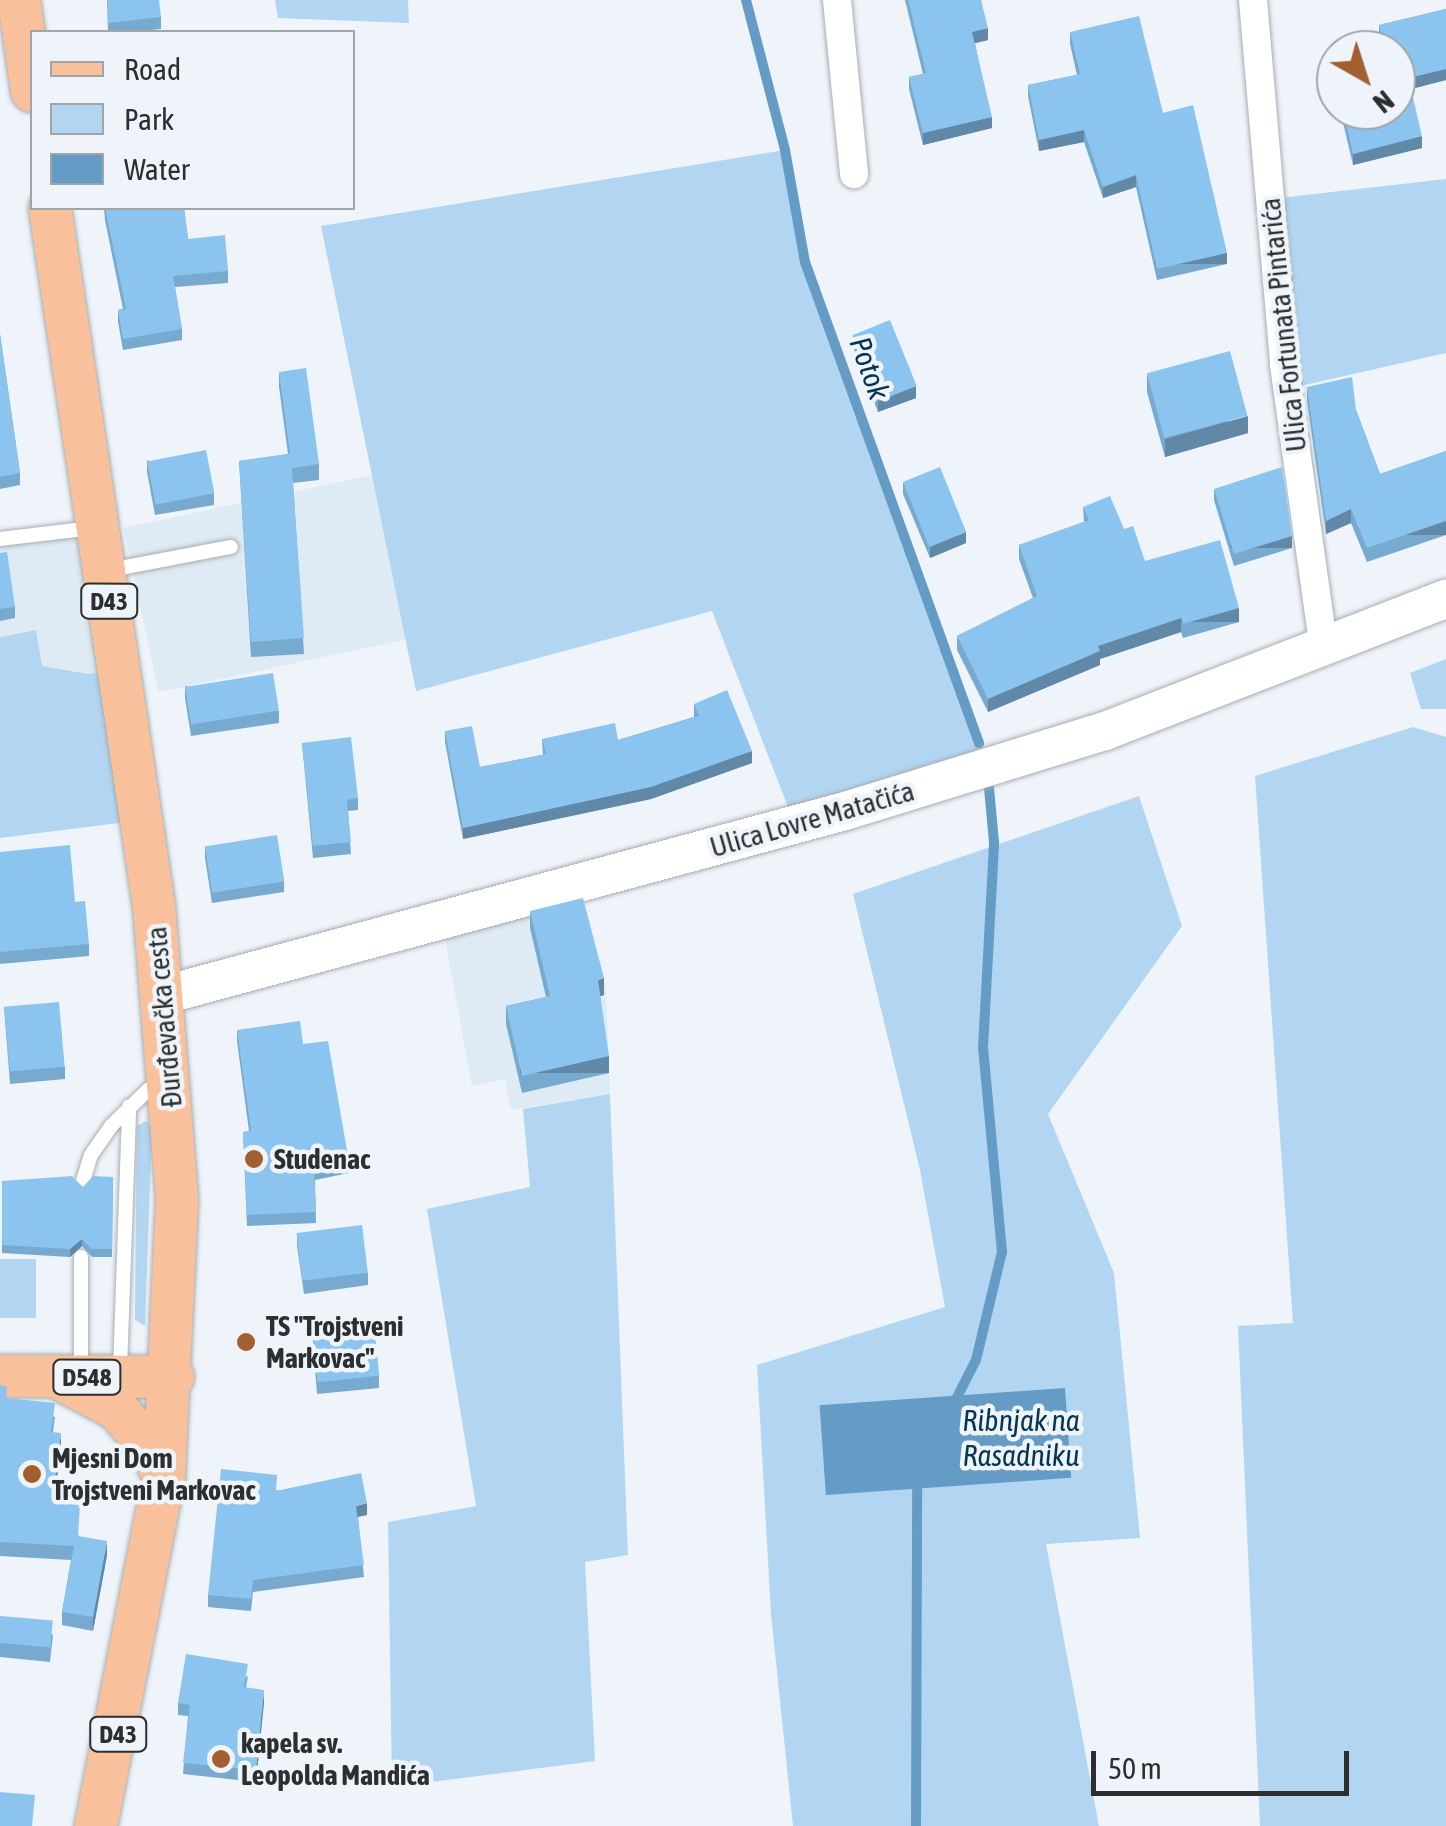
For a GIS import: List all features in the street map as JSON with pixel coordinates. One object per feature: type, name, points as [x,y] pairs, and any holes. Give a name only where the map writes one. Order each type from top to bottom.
[{"type":"main road","points":[[19,0],[30,77]]},
{"type":"main road","name":"Đurđevačka cesta","points":[[50,210],[164,995],[177,1200],[173,1377],[164,1476],[96,1826]]},
{"type":"main road","name":"Ulica Lovre Matačića","points":[[164,995],[845,811],[1106,731],[1446,600]]},
{"type":"main road","name":"D548","points":[[0,1376],[173,1377]]},
{"type":"main road","points":[[85,1377],[117,1409],[164,1476]]},
{"type":"street","points":[[836,0],[854,174]]},
{"type":"street","name":"Ulica Fortunata Pintarića","points":[[1253,0],[1284,365],[1324,648]]},
{"type":"lane","points":[[0,540],[98,528]]},
{"type":"lane","points":[[104,572],[231,547]]},
{"type":"lane","points":[[82,1184],[91,1155],[129,1106],[170,1083]]},
{"type":"lane","points":[[85,1377],[129,1106]]},
{"type":"lane","points":[[81,1257],[85,1377]]},
{"type":"shaded area","points":[[372,475],[407,639],[158,692],[124,528]]},
{"type":"shaded area","points":[[98,528],[119,670],[88,674],[41,666],[36,630],[0,637],[0,540]]},
{"type":"shaded area","points":[[582,901],[606,989],[610,1094],[511,1110],[505,1079],[472,1086],[445,939]]},
{"type":"green space","points":[[275,0],[408,0],[409,23],[278,18]]},
{"type":"green space","points":[[785,150],[805,262],[985,768],[795,825],[712,611],[416,691],[321,226]]},
{"type":"green space","points":[[1446,179],[1446,353],[1287,389],[1270,199]]},
{"type":"green space","points":[[36,630],[42,666],[88,674],[119,670],[142,820],[0,838],[0,637]]},
{"type":"green space","points":[[1446,659],[1446,709],[1421,709],[1410,673]]},
{"type":"green space","points":[[1413,727],[1446,737],[1446,1826],[1260,1826],[1238,1326],[1293,1323],[1255,776]]},
{"type":"green space","points":[[1139,796],[1182,926],[1048,1114],[1114,1273],[1140,1538],[1046,1544],[1099,1826],[793,1826],[771,1614],[757,1365],[945,1307],[920,1170],[853,894]]},
{"type":"green space","points":[[610,1094],[628,1555],[585,1562],[595,1761],[392,1787],[388,1522],[476,1506],[427,1209],[530,1187],[523,1109]]},
{"type":"green space","points":[[146,1121],[152,1127],[145,1326],[135,1320],[137,1126]]},
{"type":"green space","points":[[0,1259],[36,1259],[36,1318],[0,1318]]},
{"type":"water","name":"Ribnjak na Rasadniku","points":[[1065,1388],[1071,1478],[826,1495],[820,1405]]},
{"type":"building","points":[[108,0],[159,0],[161,17],[108,23]]},
{"type":"building","points":[[908,0],[981,0],[988,28],[972,32],[992,117],[923,133],[909,77],[926,73]]},
{"type":"building","points":[[1446,9],[1446,69],[1416,76],[1416,30],[1380,30],[1379,25]]},
{"type":"building","points":[[1139,16],[1163,113],[1193,105],[1227,253],[1157,269],[1136,175],[1103,187],[1084,130],[1039,140],[1028,85],[1080,74],[1070,32]]},
{"type":"building","points":[[1416,111],[1422,136],[1353,154],[1348,130],[1416,130]]},
{"type":"building","points":[[105,210],[184,210],[188,239],[225,235],[228,271],[173,276],[182,329],[123,339],[118,310],[126,309]]},
{"type":"building","points":[[890,320],[917,386],[880,401],[853,335]]},
{"type":"building","points":[[0,334],[20,473],[0,477]]},
{"type":"building","points":[[1230,351],[1247,416],[1164,438],[1147,373]]},
{"type":"building","points":[[306,368],[319,464],[292,468],[304,638],[251,642],[239,461],[290,454],[279,372]]},
{"type":"building","points":[[1352,377],[1356,410],[1380,474],[1446,451],[1446,521],[1367,548],[1351,509],[1326,521],[1307,387]]},
{"type":"building","points":[[206,450],[214,493],[155,505],[147,461]]},
{"type":"building","points":[[940,467],[966,532],[929,547],[903,482]]},
{"type":"building","points":[[1282,467],[1292,536],[1234,554],[1214,489]]},
{"type":"building","points":[[1110,496],[1124,529],[1133,526],[1145,561],[1220,540],[1239,608],[1183,624],[1181,618],[1098,646],[1100,651],[988,699],[957,636],[1037,596],[1019,545],[1089,520],[1083,507]]},
{"type":"building","points":[[7,552],[15,607],[0,609],[0,553]]},
{"type":"building","points":[[273,673],[279,711],[191,724],[185,687]]},
{"type":"building","points":[[727,690],[752,751],[651,787],[463,828],[445,731],[472,726],[480,767],[546,754],[542,739],[615,723],[618,740],[699,716],[694,704]]},
{"type":"building","points":[[351,737],[358,798],[347,800],[351,842],[313,846],[302,743]]},
{"type":"building","points":[[277,835],[284,881],[212,893],[205,846]]},
{"type":"building","points":[[70,845],[75,902],[85,901],[89,944],[0,952],[0,852]]},
{"type":"building","points":[[583,898],[604,978],[598,980],[609,1056],[522,1076],[506,1006],[550,996],[530,911]]},
{"type":"building","points":[[59,1002],[65,1067],[10,1072],[4,1007]]},
{"type":"building","points":[[300,1021],[303,1044],[328,1041],[349,1162],[314,1169],[316,1212],[247,1215],[243,1132],[251,1131],[237,1030]]},
{"type":"building","points":[[72,1176],[83,1187],[93,1176],[113,1177],[112,1249],[92,1249],[82,1239],[70,1249],[2,1245],[2,1181]]},
{"type":"building","points":[[362,1225],[368,1273],[302,1281],[296,1233]]},
{"type":"building","points":[[374,1325],[379,1376],[318,1382],[312,1331]]},
{"type":"building","points":[[0,1385],[7,1387],[6,1398],[55,1403],[51,1432],[61,1433],[52,1503],[80,1505],[78,1536],[107,1541],[93,1617],[62,1612],[74,1546],[0,1542]]},
{"type":"building","points":[[221,1469],[277,1475],[276,1491],[361,1473],[367,1503],[356,1506],[364,1565],[253,1580],[251,1599],[208,1595]]},
{"type":"building","points":[[0,1616],[53,1621],[50,1648],[0,1643]]},
{"type":"building","points":[[186,1654],[248,1664],[244,1687],[264,1690],[256,1770],[183,1763],[190,1705],[178,1703]]},
{"type":"building","points":[[0,1792],[35,1795],[32,1826],[0,1826]]},
{"type":"waterway","name":"Potok","points":[[746,0],[785,150],[805,262],[979,743]]},
{"type":"waterway","points":[[951,1409],[976,1360],[1002,1252],[983,1048],[994,842],[989,788]]},
{"type":"waterway","points":[[916,1826],[917,1478]]},
{"type":"place","name":"Studenac","points":[[254,1159]]},
{"type":"place","name":"TS \"Trojstveni Markovac\"","points":[[246,1342]]},
{"type":"place","name":"Mjesni Dom Trojstveni Markovac","points":[[32,1474]]},
{"type":"place","name":"kapela sv. Leopolda Mandića","points":[[221,1759]]}]
